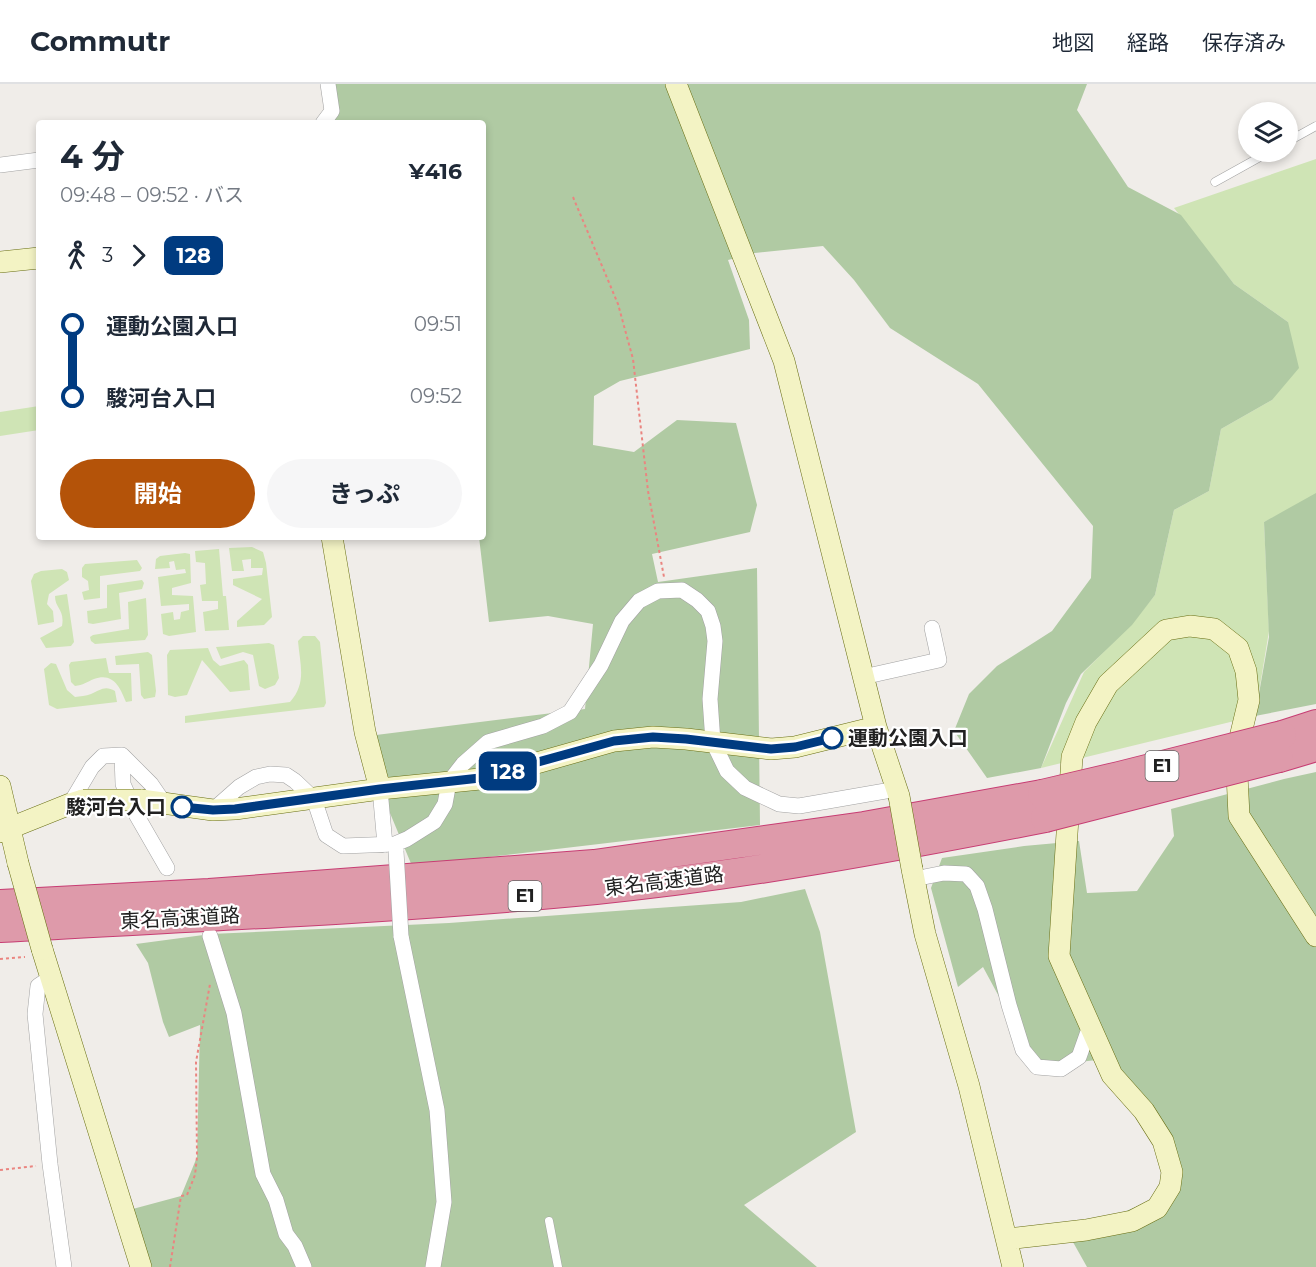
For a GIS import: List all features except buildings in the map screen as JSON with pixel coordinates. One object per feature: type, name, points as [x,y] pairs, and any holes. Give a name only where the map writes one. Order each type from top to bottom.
[{"type":"highway","name":"東名高速道路","points":[[1281,746],[1316,724]]},
{"type":"highway","name":"東名高速道路","points":[[0,928],[461,901],[597,890],[728,873],[859,853],[1043,806],[1119,776],[1281,746],[1316,747]]},
{"type":"highway","name":"東名高速道路","points":[[0,904],[221,892],[594,864],[864,826],[1043,806]]},
{"type":"street","points":[[325,120],[332,111],[328,84]]},
{"type":"street","points":[[676,84],[784,361],[876,727],[898,792],[925,934],[969,1086],[1013,1267]]},
{"type":"street","points":[[0,165],[36,160]]},
{"type":"street","points":[[0,262],[36,258]]},
{"type":"street","points":[[333,540],[365,732],[392,847],[401,936],[437,1110],[444,1202],[433,1267]]},
{"type":"street","points":[[213,810],[239,787],[256,777],[270,774],[286,775],[296,781],[314,799],[326,835],[343,846],[392,847],[434,822],[445,804],[449,782],[463,764],[488,742],[543,726],[570,712],[600,664],[622,621],[639,601],[658,591],[682,590],[708,611],[713,626],[715,641],[710,699],[714,742],[727,771],[745,788],[779,804],[799,806],[898,792]]},
{"type":"street","points":[[1006,1239],[1086,1230],[1131,1221],[1157,1208],[1170,1187],[1172,1172],[1162,1141],[1144,1111],[1113,1075],[1059,956],[1072,757],[1086,722],[1108,684],[1166,630],[1190,626],[1214,629],[1238,648],[1246,671],[1250,700],[1236,754],[1239,816],[1316,936]]},
{"type":"street","points":[[863,677],[939,660],[932,628]]},
{"type":"street","points":[[5,830],[77,802],[141,800],[213,810],[235,809],[480,778],[614,741],[653,737],[771,749],[795,747],[876,727]]},
{"type":"street","points":[[77,802],[92,767],[103,756],[122,755],[152,784],[164,803]]},
{"type":"street","points":[[122,755],[123,784],[137,816],[167,868]]},
{"type":"street","points":[[0,786],[5,830],[18,863],[50,978],[141,1267]]},
{"type":"street","points":[[913,874],[966,874],[977,886],[1023,1050],[1037,1067],[1061,1069],[1079,1057],[1090,1026]]},
{"type":"street","points":[[210,936],[234,1013],[263,1174],[276,1200],[286,1234],[296,1246],[304,1267]]},
{"type":"street","points":[[50,978],[38,986],[35,1014],[63,1267]]},
{"type":"lane","points":[[1298,136],[1316,126]]},
{"type":"lane","points":[[1215,182],[1251,162]]},
{"type":"lane","points":[[549,1221],[558,1267]]},
{"type":"path","points":[[573,197],[618,304],[633,359],[648,491],[667,591]]},
{"type":"path","points":[[0,959],[43,952]]},
{"type":"path","points":[[170,1267],[181,1196],[187,1195],[195,1175],[197,1157],[195,1062],[210,985]]},
{"type":"path","points":[[0,1170],[50,1164]]},
{"type":"green space","points":[[328,84],[1087,84],[1077,110],[1128,187],[1181,215],[1234,284],[1288,322],[1299,368],[1272,400],[1221,429],[1209,491],[1174,510],[1155,595],[1132,625],[1081,674],[1066,703],[1041,768],[987,778],[954,731],[969,694],[997,666],[1052,631],[1091,578],[1093,526],[978,384],[890,328],[854,280],[823,246],[755,253],[728,260],[749,320],[750,349],[620,381],[594,396],[593,445],[634,452],[677,420],[736,423],[757,505],[750,532],[652,554],[658,582],[757,568],[760,825],[412,866],[380,789],[368,736],[585,709],[593,624],[548,616],[489,622],[479,540],[486,540],[486,120],[324,120]]},
{"type":"green space","points":[[1316,159],[1316,497],[1264,522],[1269,631],[1255,716],[1041,768],[1084,672],[1134,621],[1155,595],[1174,510],[1209,491],[1221,429],[1272,400],[1288,322],[1234,284],[1174,208]]},
{"type":"green space","points":[[36,406],[36,430],[0,436],[0,412]]},
{"type":"green space","points":[[1316,493],[1316,704],[1255,716],[1269,637],[1264,522]]},
{"type":"green space","points":[[252,547],[263,552],[272,617],[264,625],[237,627],[237,621],[262,599],[233,585],[233,579],[262,575],[263,568],[251,568],[251,559],[242,560],[244,571],[232,571],[229,548]]},
{"type":"green space","points":[[219,549],[229,630],[205,631],[203,612],[218,609],[218,601],[202,601],[200,585],[206,584],[205,563],[196,562],[195,551]]},
{"type":"green space","points":[[190,554],[191,583],[172,588],[172,595],[193,596],[196,632],[169,636],[163,634],[161,614],[173,612],[174,620],[180,619],[181,612],[189,610],[189,604],[161,606],[158,577],[186,573],[185,569],[176,570],[174,561],[169,562],[170,568],[155,569],[156,559],[160,556]]},
{"type":"green space","points":[[137,560],[142,568],[140,571],[100,576],[100,598],[84,600],[82,592],[89,590],[88,581],[82,577],[82,568],[85,564]]},
{"type":"green space","points":[[62,569],[67,572],[69,580],[49,594],[47,604],[53,611],[54,622],[38,625],[31,581],[34,574]]},
{"type":"green space","points":[[142,580],[144,583],[142,589],[119,593],[121,619],[88,623],[87,611],[107,608],[107,585]]},
{"type":"green space","points":[[67,594],[74,642],[71,646],[46,648],[40,638],[62,626],[63,620],[55,596]]},
{"type":"green space","points":[[146,598],[148,635],[145,640],[95,644],[91,641],[90,637],[93,635],[129,629],[128,602]]},
{"type":"green space","points":[[303,636],[315,636],[320,642],[326,703],[324,707],[185,723],[185,716],[290,702],[301,681],[298,641]]},
{"type":"green space","points":[[269,643],[274,645],[279,678],[275,685],[265,689],[259,686],[253,655],[243,652],[221,659],[216,647]]},
{"type":"green space","points":[[208,648],[213,660],[220,666],[244,660],[248,665],[250,690],[230,692],[202,660],[187,695],[175,697],[168,695],[167,655],[170,650]]},
{"type":"green space","points":[[148,652],[152,655],[156,691],[155,697],[144,699],[141,695],[139,664],[116,665],[115,656]]},
{"type":"green space","points":[[106,658],[109,673],[131,673],[132,701],[126,702],[118,686],[111,679],[101,677],[75,686],[71,682],[69,665],[71,662]]},
{"type":"green space","points":[[51,663],[56,664],[67,690],[75,697],[108,688],[115,691],[117,702],[57,709],[49,705],[44,669]]},
{"type":"green space","points":[[1316,772],[1316,1267],[1087,1267],[1069,1235],[1181,1188],[1144,1111],[1105,1059],[1037,1067],[983,967],[958,987],[931,888],[942,858],[1024,846],[1079,841],[1087,893],[1137,891],[1174,836],[1171,809]]},
{"type":"green space","points":[[805,889],[820,932],[856,1132],[744,1205],[817,1267],[143,1267],[129,1210],[181,1196],[197,1157],[200,1025],[169,1037],[148,963],[136,944],[211,934],[449,923],[741,902]]},
{"type":"bus line","name":"128","points":[[182,807],[213,810],[235,809],[480,778],[614,741],[653,737],[771,749],[795,747],[832,738]]},
{"type":"place","name":"運動公園入口","points":[[832,738]]},
{"type":"place","name":"駿河台入口","points":[[182,807]]}]
